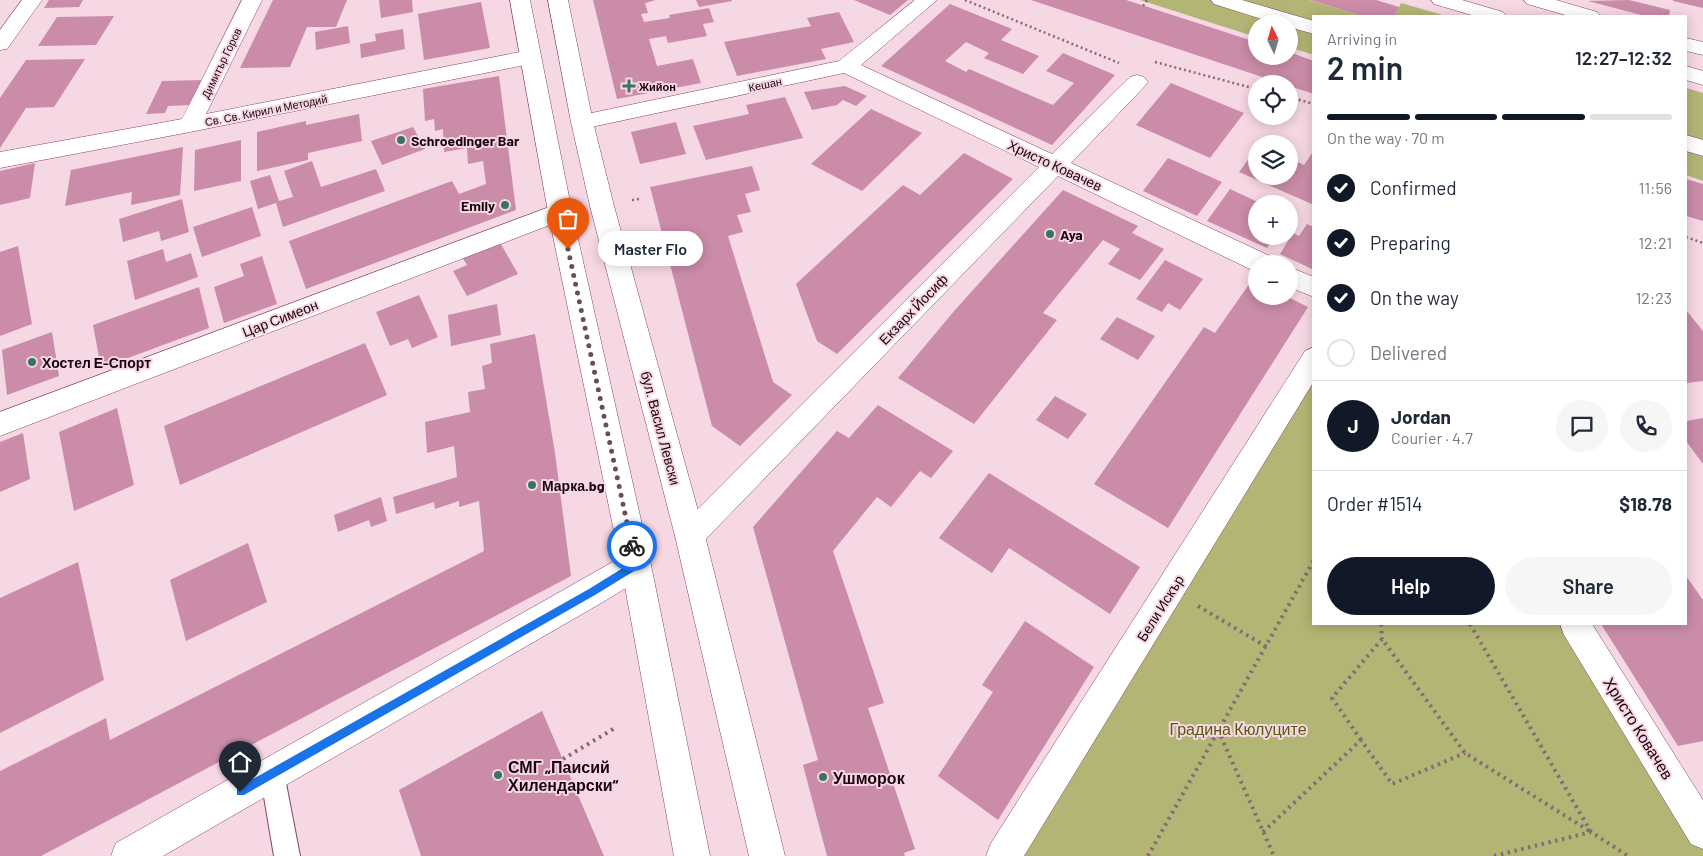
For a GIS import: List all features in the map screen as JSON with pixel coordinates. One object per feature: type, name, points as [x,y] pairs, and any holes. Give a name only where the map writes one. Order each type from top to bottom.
[{"type":"street","points":[[0,44],[32,0]]},
{"type":"street","name":"Димитър Горов","points":[[190,125],[252,0]]},
{"type":"street","points":[[520,0],[560,212],[636,565],[692,856]]},
{"type":"street","name":"бул. Васил Левски","points":[[558,0],[582,122],[617,264],[690,536],[766,856]]},
{"type":"street","name":"Кешан","points":[[582,122],[846,66],[926,0]]},
{"type":"street","points":[[1221,0],[1312,27]]},
{"type":"street","points":[[1441,0],[1493,15]]},
{"type":"street","points":[[1534,0],[1586,15]]},
{"type":"street","points":[[1687,44],[1703,49]]},
{"type":"street","name":"Св. Св. Кирил и Методий","points":[[0,160],[190,125],[530,57]]},
{"type":"street","name":"Христо Ковачев","points":[[846,66],[1248,257]]},
{"type":"street","points":[[1687,73],[1703,78]]},
{"type":"street","name":"Екзарх Йосиф","points":[[690,536],[1054,165],[1134,75]]},
{"type":"street","points":[[1687,143],[1703,148]]},
{"type":"street","name":"Цар Симеон","points":[[0,424],[560,212]]},
{"type":"street","points":[[1298,280],[1312,287]]},
{"type":"street","name":"Бели Искър","points":[[1004,856],[1312,361]]},
{"type":"street","points":[[129,856],[587,595],[636,565]]},
{"type":"street","name":"Христо Ковачев","points":[[1576,625],[1703,832]]},
{"type":"lane","points":[[272,773],[287,856]]},
{"type":"path","points":[[965,0],[1134,75],[1142,58],[1248,87]]},
{"type":"path","points":[[1143,6],[1147,0]]},
{"type":"path","points":[[1298,100],[1312,103]]},
{"type":"path","points":[[1687,237],[1703,243]]},
{"type":"path","points":[[1148,856],[1218,730],[1267,647],[1312,564]]},
{"type":"path","points":[[1171,590],[1267,647]]},
{"type":"path","points":[[1382,625],[1382,639],[1465,753],[1628,856]]},
{"type":"path","points":[[1471,625],[1591,832]]},
{"type":"path","points":[[1382,639],[1332,698],[1392,784],[1465,753]]},
{"type":"path","points":[[563,759],[615,728]]},
{"type":"path","points":[[1218,730],[1274,856]]},
{"type":"path","points":[[1263,832],[1361,740]]},
{"type":"path","points":[[1494,856],[1591,832]]},
{"type":"green space","points":[[1140,0],[1309,0],[1359,15],[1312,15],[1312,54],[1298,50],[1298,15],[1248,15],[1248,34]]},
{"type":"green space","points":[[1401,3],[1443,15],[1395,15]]},
{"type":"green space","points":[[1687,88],[1703,93],[1703,181],[1687,175]]},
{"type":"green space","name":"Градина Кюлуците","points":[[1312,362],[1312,625],[1574,625],[1703,834],[1703,856],[1007,856]]},
{"type":"building","points":[[49,0],[83,0],[79,7],[44,8]]},
{"type":"building","points":[[273,0],[347,0],[336,27],[307,27],[290,67],[240,68]]},
{"type":"building","points":[[379,0],[412,0],[413,12],[381,18]]},
{"type":"building","points":[[593,0],[656,0],[645,3],[648,13],[641,14],[644,22],[670,18],[669,15],[709,8],[714,22],[703,24],[707,36],[668,43],[666,36],[649,39],[657,66],[693,59],[701,83],[617,99]]},
{"type":"building","points":[[696,0],[732,0],[732,1],[699,7]]},
{"type":"building","points":[[854,0],[908,0],[890,15]]},
{"type":"building","points":[[1031,0],[1126,0],[1248,39],[1248,65],[1298,65],[1298,55],[1312,60],[1312,93],[1298,89],[1298,75],[1256,75]]},
{"type":"building","points":[[1310,0],[1376,0],[1399,7],[1395,15],[1359,15]]},
{"type":"building","points":[[1629,0],[1670,10],[1669,15],[1641,15],[1588,1]]},
{"type":"building","points":[[1703,0],[1703,8],[1673,1]]},
{"type":"building","points":[[481,2],[490,48],[424,60],[418,14]]},
{"type":"building","points":[[950,4],[1012,29],[1001,40],[1039,56],[1023,74],[984,58],[989,53],[966,42],[945,61],[966,72],[969,69],[1053,105],[1074,83],[1046,71],[1063,53],[1115,75],[1052,145],[881,66]]},
{"type":"building","points":[[839,12],[854,42],[821,49],[826,59],[737,76],[724,42],[811,26],[807,18]]},
{"type":"building","points":[[114,16],[96,45],[38,46],[57,17]]},
{"type":"building","points":[[348,26],[350,43],[316,50],[315,32]]},
{"type":"building","points":[[403,29],[405,49],[361,58],[360,44],[376,41],[375,34]]},
{"type":"building","points":[[85,59],[54,107],[26,108],[0,148],[0,98],[26,60]]},
{"type":"building","points":[[499,76],[516,210],[306,289],[289,241],[452,181],[459,194],[486,184],[483,161],[468,164],[467,148],[444,152],[443,129],[435,131],[434,119],[425,121],[423,89]]},
{"type":"building","points":[[204,80],[192,105],[168,106],[165,113],[146,114],[162,81]]},
{"type":"building","points":[[1171,83],[1244,113],[1210,158],[1136,125]]},
{"type":"building","points":[[845,86],[867,96],[856,106],[843,100],[837,105],[812,110],[804,92]]},
{"type":"building","points":[[785,97],[803,138],[706,160],[693,126],[749,114],[746,105]]},
{"type":"building","points":[[871,109],[922,133],[862,191],[811,164]]},
{"type":"building","points":[[359,114],[362,141],[308,153],[308,160],[257,171],[257,132],[306,121],[306,125]]},
{"type":"building","points":[[676,122],[686,154],[640,164],[631,132]]},
{"type":"building","points":[[413,127],[425,149],[382,165],[371,141]]},
{"type":"building","points":[[241,140],[241,181],[194,191],[195,150]]},
{"type":"building","points":[[183,147],[180,195],[131,205],[132,192],[65,206],[71,170]]},
{"type":"building","points":[[964,153],[1013,179],[837,354],[817,341],[796,284],[903,185],[920,195]]},
{"type":"building","points":[[1312,153],[1312,204],[1298,198],[1298,195],[1291,195],[1269,185],[1298,185],[1298,162],[1304,165]]},
{"type":"building","points":[[1168,158],[1222,182],[1197,216],[1143,191]]},
{"type":"building","points":[[1248,160],[1248,176],[1239,172]]},
{"type":"building","points":[[312,161],[321,187],[376,169],[385,191],[283,227],[276,203],[258,209],[250,181],[270,175],[279,201],[293,197],[284,171]]},
{"type":"building","points":[[35,163],[30,198],[0,205],[0,171]]},
{"type":"building","points":[[752,166],[760,190],[745,194],[751,212],[737,215],[743,232],[728,236],[773,382],[792,395],[740,446],[712,426],[650,187]]},
{"type":"building","points":[[1687,179],[1703,184],[1703,221],[1687,216]]},
{"type":"building","points":[[1230,189],[1248,197],[1248,239],[1207,221]]},
{"type":"building","points":[[1063,190],[1138,226],[1132,233],[1164,249],[1140,280],[1108,264],[1120,249],[1103,240],[1043,313],[1057,320],[974,424],[898,378],[955,310]]},
{"type":"building","points":[[182,199],[189,232],[161,241],[159,231],[123,242],[119,219]]},
{"type":"building","points":[[252,207],[261,236],[202,257],[193,227]]},
{"type":"building","points":[[1307,224],[1312,226],[1312,269],[1298,262],[1298,255],[1280,254],[1286,245],[1298,245],[1298,236]]},
{"type":"building","points":[[498,239],[518,274],[467,296],[453,271],[467,265],[461,255]]},
{"type":"building","points":[[18,246],[32,324],[0,336],[0,252]]},
{"type":"building","points":[[163,249],[166,262],[191,253],[198,277],[135,300],[127,261]]},
{"type":"building","points":[[262,256],[277,304],[224,323],[214,287],[244,276],[240,264]]},
{"type":"building","points":[[1165,260],[1203,279],[1180,310],[1168,303],[1162,312],[1136,299]]},
{"type":"building","points":[[1248,286],[1248,305],[1298,305],[1298,302],[1308,307],[1168,528],[1094,484],[1204,327],[1215,333]]},
{"type":"building","points":[[199,287],[209,328],[101,368],[93,325]]},
{"type":"building","points":[[419,295],[438,337],[412,348],[408,339],[390,346],[376,312]]},
{"type":"building","points":[[497,304],[501,335],[451,346],[448,315]]},
{"type":"building","points":[[1687,311],[1703,331],[1703,381],[1687,383]]},
{"type":"building","points":[[1117,317],[1155,336],[1138,360],[1100,339]]},
{"type":"building","points":[[52,332],[59,376],[7,395],[2,350]]},
{"type":"building","points":[[535,334],[555,453],[571,576],[41,856],[0,856],[0,771],[106,718],[110,740],[484,551],[479,501],[459,507],[459,501],[435,509],[434,502],[396,514],[393,497],[457,477],[454,446],[427,453],[425,422],[470,412],[468,392],[485,389],[482,366],[492,363],[490,344]]},
{"type":"building","points":[[365,343],[387,395],[180,485],[164,426]]},
{"type":"building","points":[[1055,396],[1087,414],[1068,439],[1036,420]]},
{"type":"building","points":[[878,405],[953,451],[931,478],[920,471],[891,507],[877,497],[833,551],[884,703],[868,708],[915,849],[904,853],[905,856],[827,856],[803,765],[818,760],[753,527],[837,431],[849,438]]},
{"type":"building","points":[[117,408],[134,485],[74,511],[59,432]]},
{"type":"building","points":[[1703,418],[1703,464],[1687,442],[1687,421]]},
{"type":"building","points":[[23,433],[30,479],[0,492],[0,442]]},
{"type":"building","points":[[989,473],[1140,567],[1110,614],[1009,548],[992,573],[939,538]]},
{"type":"building","points":[[381,497],[387,521],[371,527],[369,520],[338,532],[334,515]]},
{"type":"building","points":[[248,543],[267,602],[186,641],[170,580]]},
{"type":"building","points":[[78,562],[104,680],[0,733],[0,598]]},
{"type":"building","points":[[1687,577],[1703,600],[1703,741],[1678,746],[1602,625],[1687,625]]},
{"type":"building","points":[[1025,621],[1094,667],[998,820],[938,776],[993,692],[982,685]]},
{"type":"building","name":"СМГ „Паисий Хилендарски“","points":[[542,711],[604,856],[421,856],[399,790]]},
{"type":"way so far","points":[[568,249],[632,546]]},
{"type":"place","name":"Жийон","points":[[629,86]]},
{"type":"place","name":"Schroedinger Bar","points":[[401,140]]},
{"type":"place","name":"Emily","points":[[505,205]]},
{"type":"place","name":"Aya","points":[[1050,234]]},
{"type":"place","name":"Master Flo","points":[[568,249]]},
{"type":"place","name":"Хостел Е-Спорт","points":[[32,362]]},
{"type":"place","name":"Марка.bg","points":[[532,485]]},
{"type":"place","name":"СМГ „Паисий Хилендарски“","points":[[498,775]]},
{"type":"place","name":"Ушморок","points":[[823,777]]},
{"type":"route","points":[[240,792],[592,592],[636,565],[632,546]]}]
